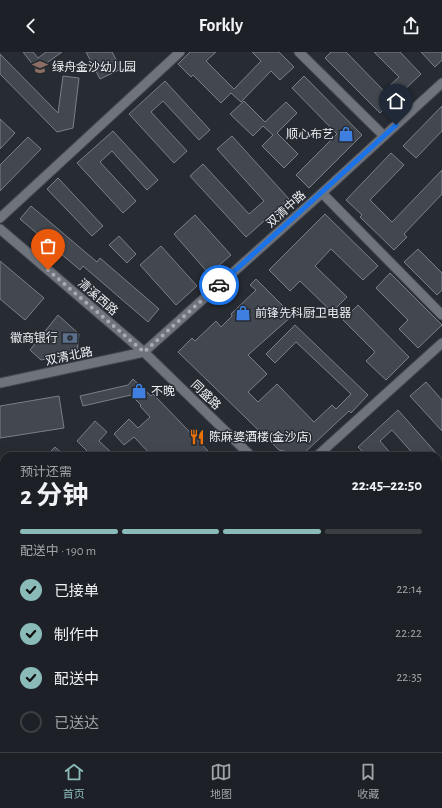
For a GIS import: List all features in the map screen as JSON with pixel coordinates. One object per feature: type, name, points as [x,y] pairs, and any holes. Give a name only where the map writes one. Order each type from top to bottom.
[{"type":"street","points":[[0,218],[180,52]]},
{"type":"street","points":[[299,52],[384,136]]},
{"type":"street","name":"双清中路","points":[[144,352],[322,193],[442,83]]},
{"type":"street","points":[[322,193],[442,315]]},
{"type":"street","name":"清溪西路","points":[[0,229],[144,352]]},
{"type":"street","points":[[321,452],[442,343]]},
{"type":"street","name":"双清北路","points":[[0,383],[144,352]]},
{"type":"street","name":"同盛路","points":[[144,352],[247,452]]},
{"type":"building","points":[[23,52],[33,52],[38,58],[46,52],[62,52],[37,70]]},
{"type":"building","points":[[86,52],[112,52],[121,69],[100,79]]},
{"type":"building","points":[[190,52],[216,52],[206,61],[234,89],[261,61],[252,52],[279,52],[294,67],[280,80],[271,71],[241,102],[231,93],[221,103],[193,75],[191,77],[178,64]]},
{"type":"building","points":[[331,52],[346,52],[384,91],[399,77],[374,52],[400,52],[421,74],[380,113],[325,58]]},
{"type":"building","points":[[421,52],[442,52],[442,60],[435,67]]},
{"type":"building","points":[[0,54],[58,113],[63,76],[79,78],[73,128],[57,132],[0,74]]},
{"type":"building","points":[[304,76],[362,135],[309,188],[296,175],[337,134],[292,88]]},
{"type":"building","points":[[165,81],[210,130],[199,140],[163,101],[151,112],[187,151],[174,163],[129,114]]},
{"type":"building","points":[[244,101],[265,122],[286,102],[297,113],[277,133],[298,154],[284,168],[262,146],[273,135],[263,126],[253,136],[230,114]]},
{"type":"building","points":[[442,106],[442,131],[416,158],[403,146]]},
{"type":"building","points":[[0,119],[15,133],[0,149]]},
{"type":"building","points":[[113,131],[158,180],[147,190],[112,151],[100,162],[136,201],[123,213],[77,163]]},
{"type":"building","points":[[232,136],[289,199],[246,237],[190,176],[203,164],[249,214],[264,201],[217,149]]},
{"type":"building","points":[[28,137],[41,149],[0,191],[0,165]]},
{"type":"building","points":[[391,153],[404,165],[370,200],[392,222],[442,170],[442,194],[404,234],[407,237],[394,250],[360,217],[362,215],[346,200]]},
{"type":"building","points":[[58,178],[103,226],[92,236],[47,189]]},
{"type":"building","points":[[31,206],[97,262],[100,258],[159,309],[148,322],[83,266],[80,270],[20,219]]},
{"type":"building","points":[[325,214],[378,266],[363,280],[331,249],[315,266],[347,297],[332,312],[300,281],[290,291],[269,270]]},
{"type":"building","points":[[195,215],[231,255],[209,274],[174,234]]},
{"type":"building","points":[[119,236],[136,254],[127,263],[109,245]]},
{"type":"building","points":[[161,246],[197,286],[176,305],[140,265]]},
{"type":"building","points":[[418,249],[442,273],[442,290],[437,295],[404,262]]},
{"type":"building","points":[[0,261],[44,298],[25,320],[0,299]]},
{"type":"building","points":[[390,273],[442,325],[418,348],[399,329],[408,320],[376,288]]},
{"type":"building","points":[[256,279],[293,315],[248,355],[267,374],[248,392],[258,402],[277,384],[314,422],[332,405],[336,409],[351,394],[296,342],[275,363],[266,354],[295,325],[368,395],[351,413],[349,411],[305,452],[288,452],[279,450],[178,352],[192,338],[195,341],[216,321],[221,327],[232,316],[231,314],[256,290],[250,285]]},
{"type":"building","points":[[358,305],[409,357],[386,380],[366,361],[375,352],[343,320]]},
{"type":"building","points":[[58,315],[79,334],[77,353],[41,360],[30,350]]},
{"type":"building","points":[[133,379],[151,396],[153,394],[209,452],[148,452],[134,437],[124,445],[114,434],[129,419],[138,428],[150,417],[131,395],[83,406],[80,396],[128,385]]},
{"type":"building","points":[[426,382],[442,400],[442,431],[410,396]]},
{"type":"building","points":[[59,396],[64,428],[0,438],[0,406]]},
{"type":"building","points":[[398,410],[435,452],[411,452],[392,430],[380,441],[390,452],[363,452],[358,447]]},
{"type":"building","points":[[95,421],[107,432],[99,441],[111,452],[88,452],[77,441]]},
{"type":"building","points":[[55,447],[61,452],[50,452]]},
{"type":"way so far","points":[[48,270],[144,352],[219,285]]},
{"type":"place","name":"绿舟金沙幼儿园","points":[[40,67]]},
{"type":"place","name":"顺心布艺","points":[[346,134]]},
{"type":"place","name":"前锋先科厨卫电器","points":[[243,313]]},
{"type":"place","name":"徽商银行","points":[[70,338]]},
{"type":"place","name":"不晚","points":[[139,391]]},
{"type":"place","name":"陈麻婆酒楼(金沙店)","points":[[197,437]]},
{"type":"route","points":[[219,285],[396,125]]}]
